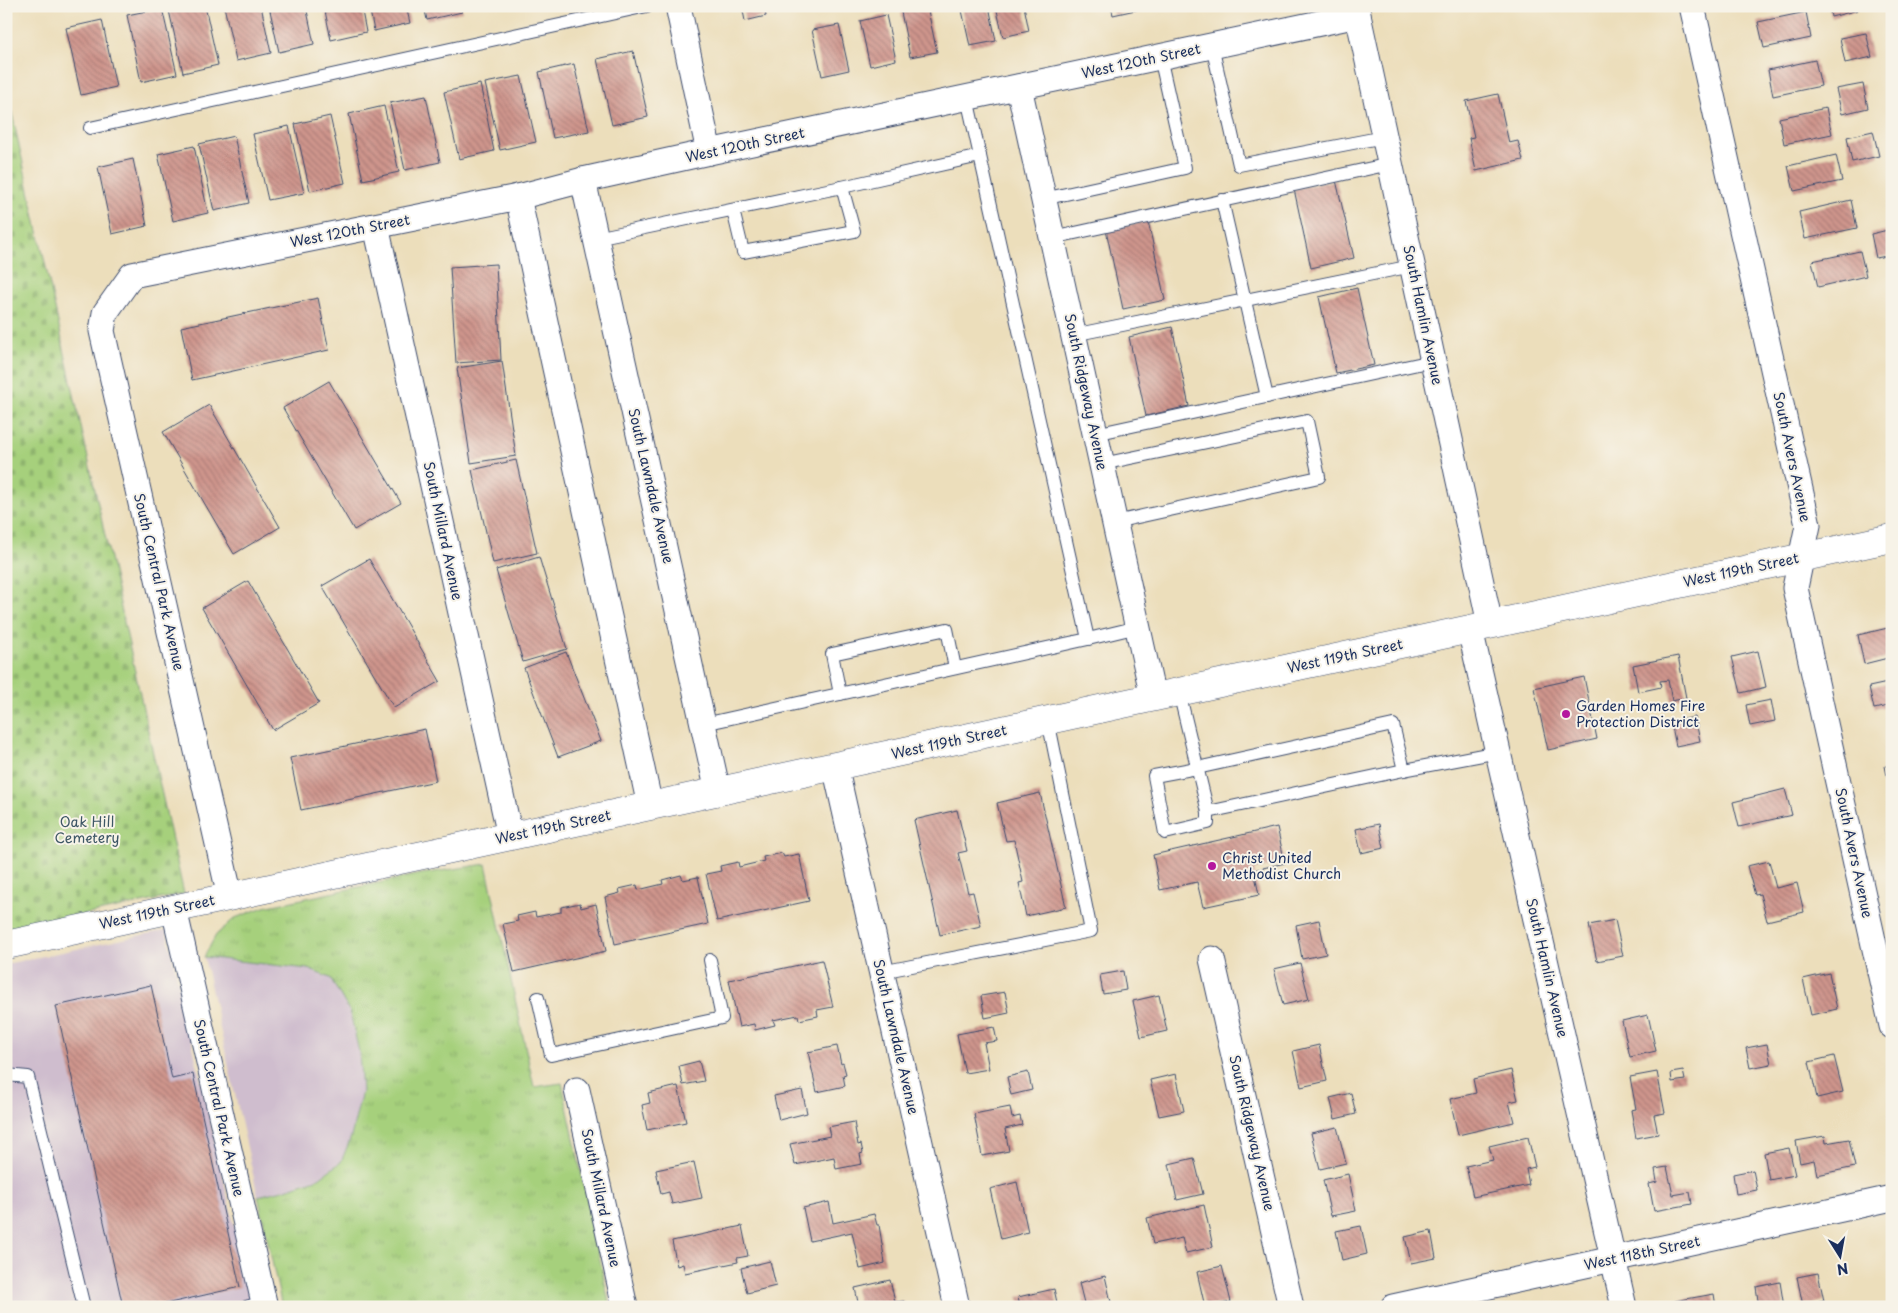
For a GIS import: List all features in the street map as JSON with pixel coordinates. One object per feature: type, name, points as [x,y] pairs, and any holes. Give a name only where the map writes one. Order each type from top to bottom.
[{"type":"street","points":[[678,6],[709,152]]},
{"type":"street","name":"South Avers Avenue","points":[[1692,6],[1808,525],[1796,588],[1892,1026]]},
{"type":"street","name":"West 120th Street","points":[[132,275],[518,197],[583,180],[709,152],[1212,46],[1357,11]]},
{"type":"street","name":"South Hamlin Avenue","points":[[1357,11],[1432,361],[1480,626],[1498,752],[1624,1307]]},
{"type":"street","name":"South Ridgeway Avenue","points":[[1019,87],[1138,627],[1166,694]]},
{"type":"street","name":"South Lawndale Avenue","points":[[583,180],[718,792]]},
{"type":"street","points":[[518,197],[650,806]]},
{"type":"street","name":"South Millard Avenue","points":[[376,226],[510,836]]},
{"type":"street","name":"South Central Park Avenue","points":[[132,275],[105,314],[102,331],[230,897]]},
{"type":"street","name":"West 119th Street","points":[[6,945],[1892,538]]},
{"type":"street","name":"South Lawndale Avenue","points":[[834,766],[957,1307]]},
{"type":"street","name":"South Central Park Avenue","points":[[174,909],[258,1305]]},
{"type":"street","name":"South Ridgeway Avenue","points":[[1212,959],[1291,1307]]},
{"type":"street","name":"South Millard Avenue","points":[[578,1090],[625,1307]]},
{"type":"street","name":"West 118th Street","points":[[1392,1307],[1892,1198]]},
{"type":"lane","points":[[90,128],[647,6]]},
{"type":"lane","points":[[1212,46],[1239,165],[1384,137]]},
{"type":"lane","points":[[1043,199],[1185,168],[1160,57]]},
{"type":"lane","points":[[967,98],[1088,638]]},
{"type":"lane","points":[[596,238],[980,156]]},
{"type":"lane","points":[[1052,238],[1390,164]]},
{"type":"lane","points":[[733,210],[744,252],[854,230],[842,187]]},
{"type":"lane","points":[[1222,200],[1267,396]]},
{"type":"lane","points":[[1073,335],[1412,266]]},
{"type":"lane","points":[[1095,434],[1432,361]]},
{"type":"lane","points":[[1102,464],[1307,421],[1319,478],[1115,522]]},
{"type":"lane","points":[[704,724],[1138,627]]},
{"type":"lane","points":[[840,694],[832,654],[947,629],[955,668]]},
{"type":"lane","points":[[1166,694],[1197,768],[1208,812],[1208,823],[1165,833],[1154,776],[1197,768],[1393,725],[1404,770]]},
{"type":"lane","points":[[881,972],[1091,931],[1048,720]]},
{"type":"lane","points":[[1208,812],[1498,752]]},
{"type":"lane","points":[[538,998],[551,1055],[722,1018],[710,960]]},
{"type":"lane","points":[[6,1075],[28,1077],[84,1307]]},
{"type":"shaded area","points":[[166,930],[253,1307],[6,1307],[6,964]]},
{"type":"shaded area","points":[[204,957],[308,969],[330,978],[350,1012],[359,1052],[362,1091],[351,1137],[341,1162],[319,1178],[258,1196]]},
{"type":"green space","name":"Oak Hill Cemetery","points":[[6,86],[184,894],[6,931]]},
{"type":"green space","points":[[486,864],[534,1087],[562,1083],[610,1307],[282,1307],[258,1196],[319,1178],[341,1162],[351,1137],[362,1091],[359,1052],[350,1012],[330,978],[308,969],[204,957],[216,935],[235,918],[264,907],[421,874]]},
{"type":"building","points":[[168,6],[205,6],[218,65],[183,73]]},
{"type":"building","points":[[224,6],[261,6],[271,53],[236,61]]},
{"type":"building","points":[[269,6],[306,6],[314,44],[279,52]]},
{"type":"building","points":[[324,6],[361,6],[366,32],[331,40]]},
{"type":"building","points":[[369,6],[406,6],[410,23],[374,31]]},
{"type":"building","points":[[424,6],[461,6],[462,12],[427,20]]},
{"type":"building","points":[[742,6],[764,6],[766,16],[745,21]]},
{"type":"building","points":[[927,6],[937,52],[910,57],[901,12]]},
{"type":"building","points":[[961,6],[989,6],[996,41],[970,46]]},
{"type":"building","points":[[996,6],[1024,6],[1029,31],[1003,37]]},
{"type":"building","points":[[1111,6],[1139,6],[1140,9],[1113,15]]},
{"type":"building","points":[[1829,6],[1857,6],[1858,10],[1831,17]]},
{"type":"building","points":[[162,8],[177,74],[141,82],[127,15]]},
{"type":"building","points":[[1806,12],[1811,38],[1764,48],[1758,22]]},
{"type":"building","points":[[886,15],[896,60],[870,66],[860,21]]},
{"type":"building","points":[[102,20],[116,87],[81,95],[66,28]]},
{"type":"building","points":[[839,25],[849,70],[822,76],[812,30]]},
{"type":"building","points":[[1866,33],[1872,57],[1845,63],[1840,38]]},
{"type":"building","points":[[633,51],[648,117],[612,125],[597,59]]},
{"type":"building","points":[[1815,60],[1821,86],[1773,96],[1768,70]]},
{"type":"building","points":[[574,64],[589,131],[553,138],[539,72]]},
{"type":"building","points":[[521,76],[536,142],[500,150],[485,83]]},
{"type":"building","points":[[480,84],[494,151],[459,159],[444,92]]},
{"type":"building","points":[[1863,84],[1868,108],[1842,114],[1836,89]]},
{"type":"building","points":[[1498,94],[1509,143],[1518,141],[1523,160],[1476,171],[1469,138],[1474,137],[1466,101]]},
{"type":"building","points":[[426,96],[440,162],[405,170],[390,103]]},
{"type":"building","points":[[384,106],[399,172],[363,180],[349,114]]},
{"type":"building","points":[[1826,108],[1832,134],[1784,144],[1779,118]]},
{"type":"building","points":[[330,116],[345,183],[310,191],[295,124]]},
{"type":"building","points":[[289,126],[304,193],[268,200],[253,134]]},
{"type":"building","points":[[1873,131],[1879,156],[1852,162],[1847,137]]},
{"type":"building","points":[[234,136],[249,203],[214,211],[199,144]]},
{"type":"building","points":[[194,146],[208,213],[173,221],[158,154]]},
{"type":"building","points":[[1836,155],[1842,181],[1794,191],[1788,166]]},
{"type":"building","points":[[133,159],[147,226],[112,234],[98,167]]},
{"type":"building","points":[[1336,180],[1354,258],[1311,268],[1294,189]]},
{"type":"building","points":[[1851,200],[1857,228],[1805,239],[1799,212]]},
{"type":"building","points":[[1148,221],[1165,300],[1123,309],[1106,230]]},
{"type":"building","points":[[1892,229],[1892,255],[1876,258],[1871,234]]},
{"type":"building","points":[[1860,251],[1866,276],[1818,287],[1812,261]]},
{"type":"building","points":[[496,264],[501,360],[456,363],[450,267]]},
{"type":"building","points":[[1357,288],[1374,365],[1336,373],[1319,297]]},
{"type":"building","points":[[318,298],[329,350],[192,380],[181,327]]},
{"type":"building","points":[[1172,327],[1189,406],[1146,416],[1129,337]]},
{"type":"building","points":[[502,361],[516,456],[471,463],[457,368]]},
{"type":"building","points":[[329,381],[401,503],[354,530],[283,408]]},
{"type":"building","points":[[209,405],[280,527],[234,554],[163,432]]},
{"type":"building","points":[[516,460],[537,553],[493,563],[472,470]]},
{"type":"building","points":[[539,557],[567,649],[523,662],[496,570]]},
{"type":"building","points":[[369,559],[440,681],[394,708],[322,586]]},
{"type":"building","points":[[248,581],[319,703],[273,730],[202,608]]},
{"type":"building","points":[[1892,627],[1892,657],[1864,664],[1858,635]]},
{"type":"building","points":[[1758,651],[1766,687],[1741,693],[1732,657]]},
{"type":"building","points":[[566,652],[601,741],[558,757],[524,668]]},
{"type":"building","points":[[1678,656],[1686,698],[1672,701],[1668,680],[1660,681],[1661,687],[1638,692],[1633,665]]},
{"type":"building","name":"Garden Homes Fire Protection District","points":[[1584,677],[1597,739],[1548,750],[1534,688]]},
{"type":"building","points":[[1892,682],[1892,705],[1874,709],[1869,687]]},
{"type":"building","points":[[1771,700],[1775,721],[1750,726],[1746,705]]},
{"type":"building","points":[[1695,717],[1700,741],[1676,746],[1671,722]]},
{"type":"building","points":[[425,729],[436,781],[301,810],[290,758]]},
{"type":"building","points":[[1892,765],[1892,795],[1891,795],[1885,766]]},
{"type":"building","points":[[1785,789],[1792,815],[1739,827],[1733,802]]},
{"type":"building","points":[[1040,793],[1066,907],[1026,916],[1019,883],[1023,882],[1014,840],[1006,841],[997,803]]},
{"type":"building","points":[[957,810],[967,851],[958,853],[968,893],[973,892],[981,926],[940,935],[914,820]]},
{"type":"building","points":[[1379,824],[1384,848],[1361,853],[1356,829]]},
{"type":"building","name":"Christ United Methodist Church","points":[[1277,827],[1285,863],[1254,870],[1259,895],[1203,907],[1197,882],[1160,890],[1153,855]]},
{"type":"building","points":[[782,853],[784,857],[799,854],[809,901],[717,921],[706,874],[721,871],[720,866],[738,862],[739,867],[764,861],[763,857]]},
{"type":"building","points":[[1769,861],[1776,888],[1797,883],[1804,912],[1767,921],[1760,894],[1755,895],[1747,866]]},
{"type":"building","points":[[681,875],[683,880],[698,877],[708,924],[615,944],[605,897],[620,893],[619,889],[637,885],[638,890],[663,884],[662,880]]},
{"type":"building","points":[[580,903],[581,908],[596,904],[606,951],[514,972],[503,924],[518,921],[517,916],[535,912],[536,917],[561,912],[561,907]]},
{"type":"building","points":[[1319,920],[1326,954],[1302,959],[1296,925]]},
{"type":"building","points":[[1615,920],[1623,956],[1597,961],[1589,925]]},
{"type":"building","points":[[822,960],[833,1007],[817,1010],[818,1016],[799,1020],[798,1015],[773,1020],[775,1025],[755,1030],[754,1024],[739,1027],[729,980]]},
{"type":"building","points":[[1300,963],[1309,999],[1283,1005],[1274,969]]},
{"type":"building","points":[[1123,971],[1126,990],[1103,994],[1100,975]]},
{"type":"building","points":[[1829,973],[1837,1009],[1811,1015],[1803,979]]},
{"type":"building","points":[[151,985],[172,1079],[193,1074],[240,1287],[152,1307],[123,1307],[56,1006]]},
{"type":"building","points":[[1005,992],[1009,1013],[985,1018],[981,996]]},
{"type":"building","points":[[1159,995],[1167,1031],[1141,1037],[1133,1001]]},
{"type":"building","points":[[1648,1015],[1656,1051],[1630,1057],[1622,1021]]},
{"type":"building","points":[[994,1027],[997,1041],[984,1043],[989,1069],[965,1073],[957,1034]]},
{"type":"building","points":[[1767,1044],[1771,1064],[1750,1068],[1746,1048]]},
{"type":"building","points":[[1319,1045],[1327,1081],[1301,1087],[1293,1051]]},
{"type":"building","points":[[837,1046],[841,1064],[843,1063],[846,1074],[843,1075],[845,1086],[817,1092],[808,1052]]},
{"type":"building","points":[[1834,1056],[1843,1092],[1817,1098],[1809,1062]]},
{"type":"building","points":[[699,1061],[704,1081],[683,1085],[679,1066]]},
{"type":"building","points":[[1511,1070],[1518,1100],[1509,1102],[1514,1122],[1458,1135],[1450,1099],[1476,1093],[1473,1079]]},
{"type":"building","points":[[1683,1071],[1685,1080],[1672,1082],[1671,1073]]},
{"type":"building","points":[[1028,1072],[1032,1090],[1011,1095],[1007,1077]]},
{"type":"building","points":[[1657,1072],[1665,1113],[1654,1115],[1658,1134],[1636,1138],[1631,1110],[1636,1109],[1630,1077]]},
{"type":"building","points":[[1176,1074],[1184,1111],[1159,1116],[1150,1080]]},
{"type":"building","points":[[678,1086],[686,1122],[647,1130],[642,1105],[650,1103],[648,1093]]},
{"type":"building","points":[[802,1090],[807,1113],[779,1120],[774,1096]]},
{"type":"building","points":[[1351,1093],[1356,1114],[1335,1119],[1330,1098]]},
{"type":"building","points":[[1010,1107],[1012,1118],[1020,1116],[1022,1125],[1005,1129],[1009,1151],[982,1156],[974,1114]]},
{"type":"building","points":[[854,1122],[858,1145],[861,1144],[863,1153],[860,1154],[862,1164],[836,1169],[834,1157],[795,1165],[790,1144],[830,1136],[828,1127]]},
{"type":"building","points":[[1337,1127],[1346,1163],[1320,1169],[1311,1133]]},
{"type":"building","points":[[1825,1136],[1826,1143],[1849,1139],[1855,1167],[1817,1175],[1814,1160],[1800,1163],[1796,1141]]},
{"type":"building","points":[[1528,1137],[1535,1167],[1526,1169],[1529,1185],[1473,1197],[1466,1166],[1493,1160],[1489,1146]]},
{"type":"building","points":[[1789,1148],[1795,1175],[1769,1180],[1764,1153]]},
{"type":"building","points":[[1194,1158],[1203,1194],[1177,1200],[1169,1164]]},
{"type":"building","points":[[694,1162],[702,1198],[672,1204],[669,1192],[661,1194],[656,1170]]},
{"type":"building","points":[[1667,1167],[1673,1195],[1690,1192],[1692,1204],[1654,1211],[1649,1184],[1657,1182],[1655,1169]]},
{"type":"building","points":[[1753,1170],[1757,1190],[1736,1194],[1733,1174]]},
{"type":"building","points":[[1348,1174],[1356,1211],[1331,1216],[1323,1180]]},
{"type":"building","points":[[1017,1182],[1028,1232],[1001,1239],[990,1189]]},
{"type":"building","points":[[829,1202],[833,1223],[874,1214],[877,1225],[879,1225],[885,1263],[860,1269],[852,1232],[810,1241],[803,1208]]},
{"type":"building","points":[[1204,1205],[1213,1247],[1186,1253],[1182,1238],[1153,1244],[1147,1218]]},
{"type":"building","points":[[742,1226],[748,1256],[737,1258],[738,1262],[685,1273],[683,1264],[677,1266],[672,1241]]},
{"type":"building","points":[[1361,1226],[1367,1254],[1342,1260],[1336,1231]]},
{"type":"building","points":[[1431,1231],[1436,1258],[1411,1263],[1405,1237]]},
{"type":"building","points":[[770,1261],[776,1286],[747,1293],[741,1268]]},
{"type":"building","points":[[1222,1266],[1231,1302],[1205,1307],[1197,1272]]},
{"type":"building","points":[[1818,1273],[1824,1301],[1803,1306],[1797,1277]]},
{"type":"building","points":[[1105,1276],[1111,1302],[1085,1307],[1079,1283]]},
{"type":"building","points":[[890,1280],[895,1302],[904,1301],[905,1307],[859,1307],[855,1288]]},
{"type":"building","points":[[1780,1282],[1784,1307],[1759,1307],[1756,1287]]},
{"type":"building","points":[[1054,1289],[1058,1307],[1020,1307],[1018,1297]]},
{"type":"building","points":[[1714,1294],[1716,1307],[1676,1307],[1675,1301]]},
{"type":"place","name":"Garden Homes Fire Protection District","points":[[1566,714]]},
{"type":"place","name":"Christ United Methodist Church","points":[[1212,866]]}]
